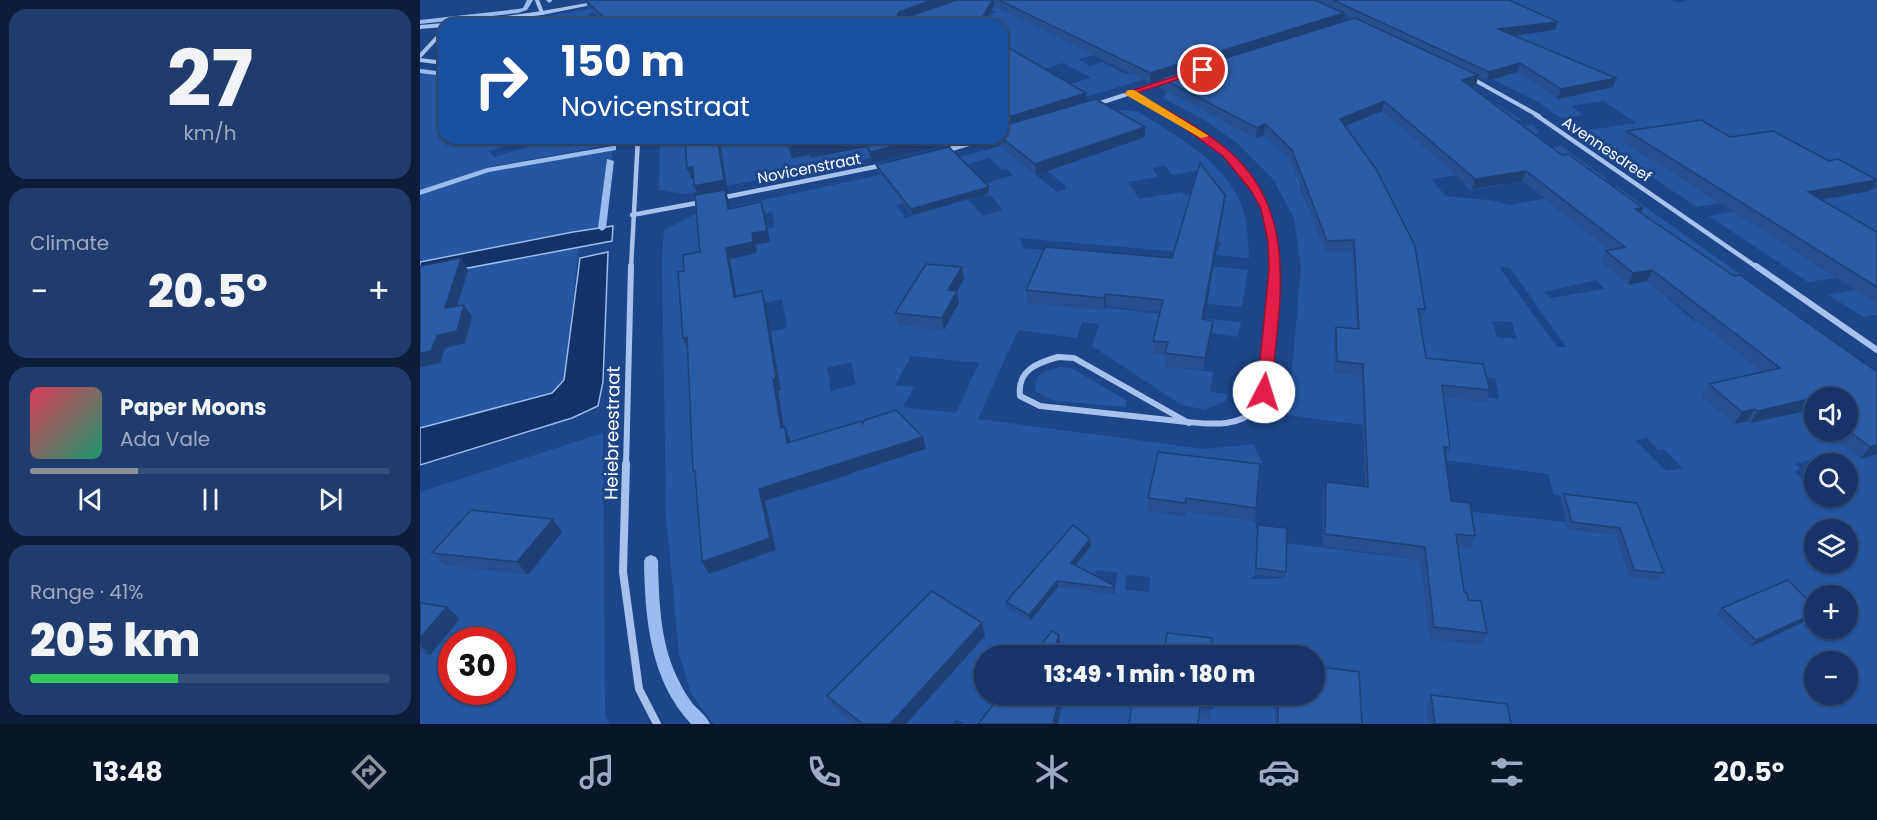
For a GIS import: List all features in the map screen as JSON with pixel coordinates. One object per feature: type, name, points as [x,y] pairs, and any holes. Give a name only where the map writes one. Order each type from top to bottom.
[{"type":"street","points":[[537,0],[542,13]]},
{"type":"street","points":[[501,18],[613,0]]},
{"type":"street","points":[[420,27],[438,26]]},
{"type":"street","points":[[438,37],[420,58],[438,62]]},
{"type":"street","name":"Avennesdreef","points":[[1465,75],[1522,105],[1877,350]]},
{"type":"street","points":[[1084,108],[1170,80]]},
{"type":"street","points":[[1129,93],[1180,120],[1227,154],[1257,191],[1272,229],[1275,269],[1264,392],[1257,408],[1238,421],[1214,424],[1188,423],[1040,406],[1020,396],[1019,386],[1028,369],[1035,363],[1058,357],[1074,358],[1109,375],[1188,423]]},
{"type":"street","name":"Heiebreestraat","points":[[638,144],[632,215],[623,572],[639,689],[657,724]]},
{"type":"street","points":[[935,153],[967,144]]},
{"type":"street","name":"Novicenstraat","points":[[632,215],[894,163]]},
{"type":"shaded area","points":[[986,0],[1286,0],[1211,59],[1066,103],[1008,88],[1008,18],[995,18],[988,15],[997,12],[992,10]],"holes":[[[1116,50],[1150,66],[1126,74],[1102,62],[1090,66],[1078,59]],[[1063,63],[1090,77],[1071,84],[1078,88],[1067,92],[1044,69]]]},
{"type":"shaded area","points":[[1350,0],[1671,0],[1680,3],[1687,0],[1877,0],[1877,185],[1851,171],[1823,185],[1697,207],[1582,131],[1637,123],[1603,101],[1571,106],[1583,115],[1561,118],[1538,102],[1479,73]],"holes":[[[1623,141],[1726,149],[1652,160]]]},
{"type":"shaded area","points":[[615,5],[588,14],[590,18],[536,18]]},
{"type":"shaded area","points":[[420,68],[438,71],[438,144],[512,144],[489,151],[494,157],[538,144],[614,144],[484,168],[488,170],[613,148],[602,228],[420,262]]},
{"type":"shaded area","points":[[1237,70],[1479,93],[1522,120],[1410,135],[1417,141],[1531,125],[1540,132],[1487,158],[1561,146],[1607,179],[1588,182],[1495,178],[1503,185],[1470,190],[1457,175],[1432,179],[1445,196],[1509,205],[1616,186],[1817,329],[1799,334],[1780,378],[1734,424],[1747,421],[1750,423],[1804,411],[1804,441],[1837,441],[1852,452],[1877,446],[1877,724],[1357,724],[1325,690],[1325,645],[974,645],[974,705],[1006,705],[991,724],[964,724],[956,719],[952,724],[715,724],[711,721],[691,693],[679,654],[666,515],[662,261],[664,230],[693,215],[935,163],[983,216],[1003,210],[990,195],[986,196],[978,186],[1013,175],[1006,168],[1002,170],[989,158],[958,167],[952,159],[1000,146],[1057,192],[1066,189],[1065,185],[1011,143],[1076,120],[1112,111],[1127,110],[1140,113],[1198,151],[1222,174],[1232,187],[1243,209],[1249,258],[1019,238],[1024,248],[1248,270],[1242,307],[1207,304],[1209,291],[1090,306],[1162,314],[1167,355],[1165,366],[1213,372],[1210,392],[1228,394],[1226,401],[1204,410],[1180,404],[1092,346],[1099,324],[1082,322],[1077,338],[1018,330],[978,419],[1205,449],[1253,444],[1262,462],[1258,477],[1148,511],[1184,516],[1186,511],[1255,521],[1257,532],[1255,575],[1251,579],[1285,578],[1286,543],[1453,564],[1452,546],[1470,548],[1446,509],[1566,522],[1568,529],[1643,538],[1561,501],[1561,496],[1554,495],[1548,474],[1446,460],[1442,430],[1363,425],[1288,415],[1301,268],[1294,218],[1273,179],[1237,143],[1206,121],[1163,98],[1167,92]],"holes":[[[1165,166],[1172,175],[1196,171],[1209,191],[1185,195],[1182,192],[1139,199],[1128,182],[1158,177],[1152,168]],[[1300,187],[1387,206],[1308,208]],[[902,203],[952,204],[905,218],[896,205]],[[772,212],[775,227],[704,242],[702,226]],[[1188,214],[1222,218],[1217,242],[1221,242],[1218,251],[1179,247]],[[1499,267],[1510,268],[1566,347],[1557,347]],[[1596,280],[1605,289],[1551,298],[1544,292]],[[1666,297],[1737,313],[1694,321]],[[782,299],[787,328],[687,350],[685,328]],[[1492,321],[1512,322],[1517,339],[1497,337]],[[911,356],[979,363],[956,413],[903,407],[914,387],[895,385]],[[851,362],[856,384],[831,391],[827,368]],[[1448,373],[1495,378],[1499,399],[1484,397]],[[1647,438],[1658,450],[1664,449],[1683,468],[1666,471],[1636,441]],[[847,462],[849,475],[801,490],[799,476]],[[1096,570],[1118,573],[1114,594],[1091,591]],[[1126,575],[1150,577],[1149,592],[1125,590]]]},
{"type":"shaded area","points":[[660,144],[795,144],[793,158],[810,155],[811,157],[874,144],[929,144],[852,162],[685,194],[659,190]]},
{"type":"shaded area","points":[[1877,188],[1877,252],[1837,278],[1808,282],[1709,216],[1798,200],[1843,196]]},
{"type":"shaded area","points":[[613,226],[612,241],[420,277],[420,262]]},
{"type":"shaded area","points":[[579,247],[564,380],[546,397],[420,428],[420,367],[440,363],[445,348],[465,343],[472,317],[453,320],[456,310],[420,317],[420,277]],"holes":[[[468,269],[463,287],[440,292],[445,274]]]},
{"type":"shaded area","points":[[608,252],[603,382],[598,406],[572,418],[420,465],[420,428],[552,393],[564,380],[580,258]]},
{"type":"shaded area","points":[[1877,285],[1877,315],[1864,317],[1828,295]]},
{"type":"shaded area","points":[[1177,316],[1241,322],[1238,337],[1212,333]]},
{"type":"shaded area","points":[[1061,367],[1071,368],[1126,400],[1126,407],[1054,401],[1036,392],[1036,381],[1041,374]]},
{"type":"shaded area","points":[[603,433],[605,716],[610,724],[420,724],[420,492]]},
{"type":"shaded area","points":[[1049,705],[1134,705],[1131,724],[1057,724]]},
{"type":"shaded area","points":[[1206,705],[1276,705],[1275,724],[1198,724]]},
{"type":"building","points":[[585,0],[932,0],[899,12],[897,17],[900,18],[605,18]]},
{"type":"building","points":[[957,0],[992,0],[982,18],[905,18]]},
{"type":"building","points":[[999,0],[1314,0],[1344,13],[1150,73]]},
{"type":"building","points":[[1333,0],[1509,0],[1558,22],[1498,29],[1616,78],[1561,89],[1520,63],[1489,72]]},
{"type":"building","points":[[1355,18],[1478,75],[1462,80],[1562,155],[1568,154],[1643,208],[1635,209],[1734,276],[1740,275],[1877,372],[1877,445],[1870,447],[1858,438],[1858,387],[1804,387],[1804,400],[1758,411],[1755,409],[1742,412],[1709,384],[1780,368],[1652,270],[1633,273],[1606,251],[1625,247],[1526,171],[1475,179],[1384,101],[1340,119],[1376,169],[1415,246],[1425,309],[1418,309],[1426,358],[1483,364],[1490,390],[1442,385],[1450,448],[1444,447],[1451,501],[1470,503],[1475,536],[1456,534],[1464,592],[1467,593],[1468,600],[1481,601],[1487,633],[1434,627],[1425,547],[1325,534],[1326,482],[1368,487],[1363,364],[1337,361],[1336,327],[1359,329],[1354,240],[1327,241],[1292,150],[1265,124],[1257,128],[1161,78]]},
{"type":"building","points":[[1008,48],[1086,93],[1008,117]]},
{"type":"building","points":[[1096,99],[1145,127],[1035,164],[1008,143],[1008,124]]},
{"type":"building","points":[[1701,120],[1730,137],[1773,131],[1829,161],[1838,159],[1877,180],[1808,192],[1877,232],[1877,287],[1627,131]]},
{"type":"building","points":[[685,144],[718,144],[724,180],[694,186],[693,167],[687,168]]},
{"type":"building","points":[[788,144],[807,144],[789,148]]},
{"type":"building","points":[[807,144],[824,144],[808,147]]},
{"type":"building","points":[[867,144],[903,144],[870,152]]},
{"type":"building","points":[[949,147],[989,187],[911,209],[876,165]]},
{"type":"building","points":[[1200,163],[1225,195],[1202,319],[1213,321],[1205,358],[1165,353],[1168,342],[1153,341],[1163,300],[1105,294],[1104,298],[1026,290],[1045,247],[1172,258]]},
{"type":"building","points":[[725,190],[728,209],[761,202],[767,231],[752,233],[753,242],[726,248],[734,297],[762,291],[776,378],[773,379],[781,428],[785,427],[787,443],[862,421],[862,424],[865,420],[896,410],[923,437],[759,489],[770,538],[702,562],[695,471],[693,471],[687,337],[683,338],[678,272],[684,271],[683,255],[700,252],[695,195]]},
{"type":"building","points":[[461,258],[445,308],[464,305],[457,331],[437,336],[431,351],[420,353],[420,266]]},
{"type":"building","points":[[926,264],[962,267],[948,290],[957,291],[942,318],[895,313]]},
{"type":"building","points":[[1158,452],[1260,464],[1256,508],[1186,498],[1185,503],[1148,498]]},
{"type":"building","points":[[1564,494],[1637,503],[1664,573],[1634,570],[1620,528],[1572,522]]},
{"type":"building","points":[[471,510],[553,519],[517,562],[432,553]]},
{"type":"building","points":[[1073,525],[1090,539],[1071,563],[1113,585],[1113,588],[1057,581],[1029,615],[1006,602]]},
{"type":"building","points":[[1258,525],[1287,528],[1286,572],[1256,568]]},
{"type":"building","points":[[1788,580],[1804,597],[1804,618],[1756,640],[1722,608]]},
{"type":"building","points":[[932,591],[982,623],[890,724],[863,724],[827,696]]},
{"type":"building","points":[[420,603],[447,607],[420,638]]},
{"type":"building","points":[[1052,631],[1059,635],[1055,645],[1041,645]]},
{"type":"building","points":[[1167,633],[1212,638],[1211,645],[1165,645]]},
{"type":"building","points":[[1325,667],[1359,672],[1362,724],[1278,724],[1278,705],[1325,705]]},
{"type":"building","points":[[1431,695],[1507,704],[1511,724],[1435,724]]},
{"type":"building","points":[[993,705],[1057,705],[1053,724],[978,724]]},
{"type":"building","points":[[1132,705],[1212,705],[1212,708],[1200,706],[1198,724],[1129,724]]},
{"type":"waterway","points":[[456,18],[518,11],[525,9],[530,0]]},
{"type":"waterway","points":[[420,22],[438,20]]},
{"type":"waterway","points":[[420,71],[438,73]]},
{"type":"waterway","points":[[420,193],[487,170],[613,148]]},
{"type":"waterway","points":[[602,228],[610,161]]},
{"type":"waterway","points":[[651,561],[655,627],[666,670],[675,690],[702,724]]},
{"type":"slow traffic","points":[[1131,92],[1129,93],[1180,120],[1204,136]]},
{"type":"route","points":[[1203,70],[1129,93],[1180,120],[1227,154],[1241,168],[1266,209],[1274,242],[1275,269],[1264,392]]}]
